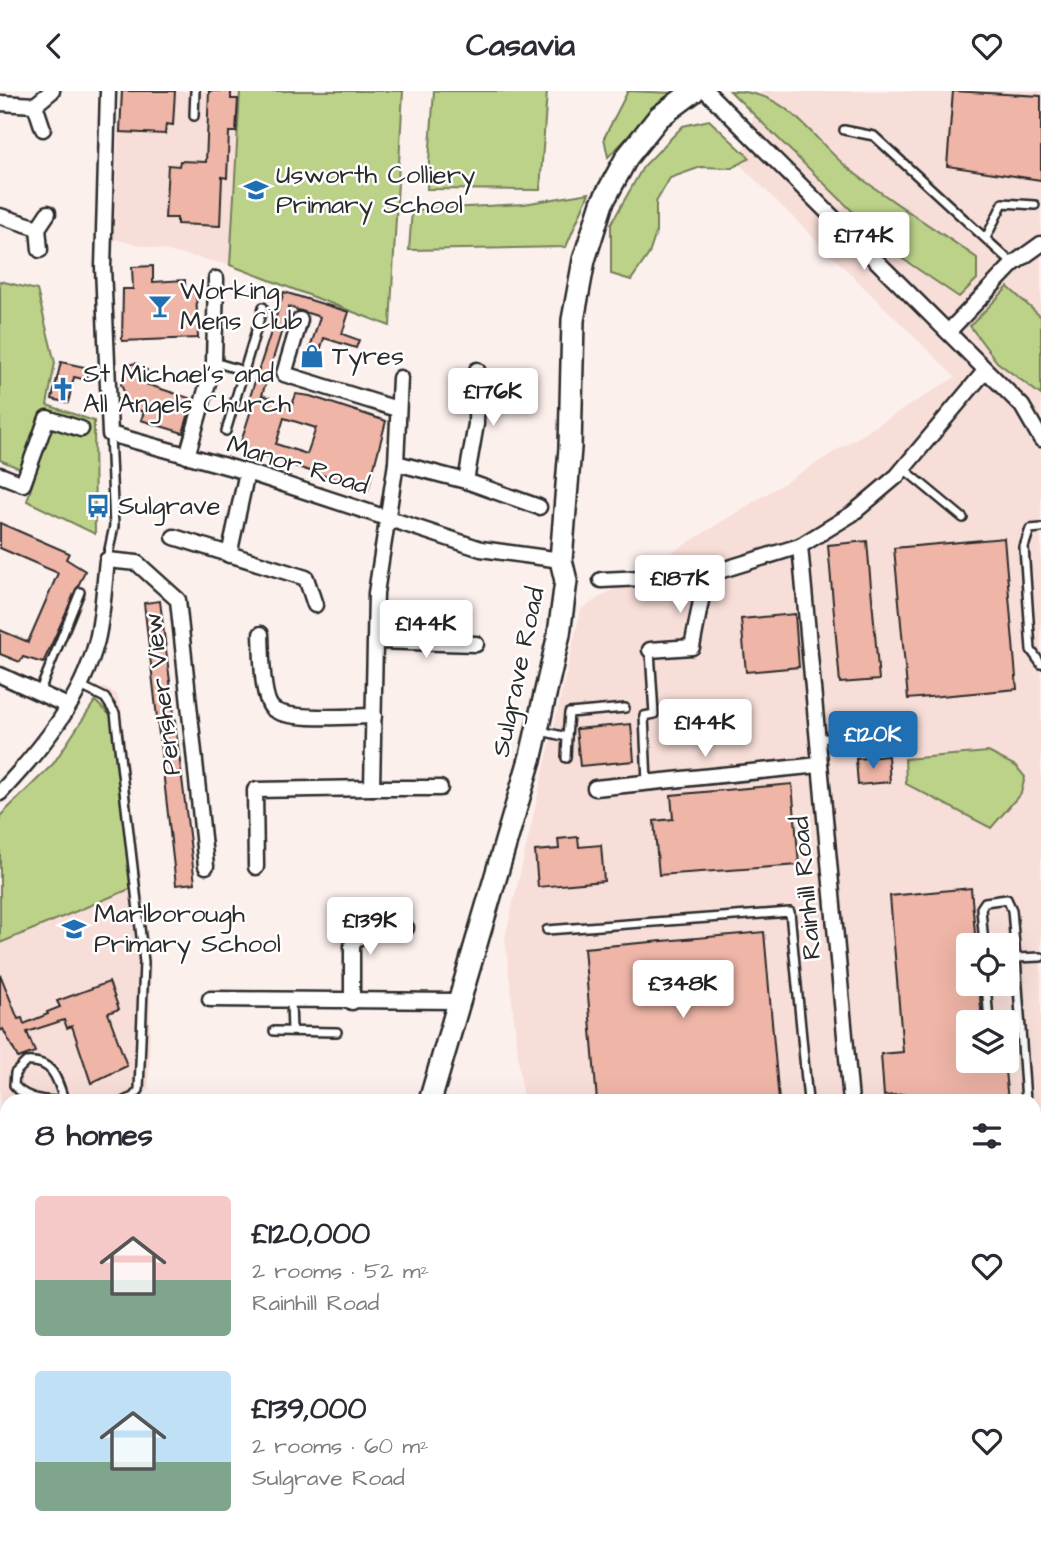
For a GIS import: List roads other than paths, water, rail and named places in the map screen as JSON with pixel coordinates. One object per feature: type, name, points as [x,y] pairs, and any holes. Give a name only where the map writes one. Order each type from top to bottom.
[{"type":"street","points":[[0,103],[35,105],[52,91]]},
{"type":"street","points":[[108,91],[103,267],[110,434]]},
{"type":"street","name":"Sulgrave Road","points":[[432,1094],[536,730],[559,634],[566,581],[561,560],[570,448],[573,320],[584,260],[602,203],[627,157],[659,117],[694,91]]},
{"type":"street","points":[[706,91],[1022,406],[1041,439]]},
{"type":"street","points":[[35,105],[43,129]]},
{"type":"street","points":[[40,250],[38,228],[48,213]]},
{"type":"street","points":[[0,216],[38,228]]},
{"type":"street","points":[[948,332],[1013,264],[1041,244]]},
{"type":"street","points":[[187,456],[214,362],[216,279]]},
{"type":"street","points":[[300,320],[284,374],[397,409]]},
{"type":"street","points":[[466,481],[476,424],[477,370]]},
{"type":"street","points":[[601,580],[706,575],[800,546],[852,514],[904,468],[985,371]]},
{"type":"street","points":[[372,788],[376,593],[396,463],[400,378]]},
{"type":"street","points":[[0,475],[23,484],[47,418],[81,429]]},
{"type":"street","name":"Manor Road","points":[[110,434],[247,473],[481,549],[561,560]]},
{"type":"street","points":[[396,463],[466,481],[539,507]]},
{"type":"street","points":[[229,555],[247,473]]},
{"type":"street","points":[[174,537],[306,578],[315,605]]},
{"type":"street","name":"Rainhill Road","points":[[800,546],[850,1094]]},
{"type":"street","points":[[0,793],[34,756],[81,686],[97,640],[107,560]]},
{"type":"street","name":"Pensher View","points":[[107,560],[137,563],[178,600],[206,866]]},
{"type":"street","points":[[650,650],[692,646],[706,575]]},
{"type":"street","points":[[261,634],[266,693],[272,708],[287,716],[374,716]]},
{"type":"street","points":[[377,641],[476,643]]},
{"type":"street","points":[[1,679],[68,706]]},
{"type":"street","points":[[595,788],[819,765]]},
{"type":"street","points":[[256,867],[255,790],[440,788]]},
{"type":"street","points":[[352,1002],[352,945],[362,931],[406,928]]},
{"type":"street","points":[[210,999],[460,1001]]},
{"type":"lane","points":[[194,115],[195,91]]},
{"type":"lane","points":[[844,130],[874,136],[987,236],[1013,264]]},
{"type":"lane","points":[[987,236],[1003,203],[1035,205]]},
{"type":"lane","points":[[226,431],[264,307]]},
{"type":"lane","points":[[214,362],[244,371]]},
{"type":"lane","points":[[107,560],[114,526],[110,434]]},
{"type":"lane","points":[[904,468],[963,518]]},
{"type":"lane","points":[[1041,528],[1030,529],[1024,547],[1031,650],[1041,664]]},
{"type":"lane","points":[[39,693],[80,592]]},
{"type":"lane","points":[[647,782],[643,716],[654,714],[650,650]]},
{"type":"lane","points":[[81,686],[105,698],[115,713],[144,962],[139,1090],[136,1094]]},
{"type":"lane","points":[[566,758],[569,713],[625,708]]},
{"type":"lane","points":[[536,730],[567,737]]},
{"type":"lane","points":[[817,739],[882,733]]},
{"type":"lane","points":[[983,933],[982,908],[985,902],[1007,899],[1012,910],[1014,933]]},
{"type":"lane","points":[[547,930],[790,912],[807,1094]]},
{"type":"lane","points":[[1019,958],[1041,957]]},
{"type":"lane","points":[[1018,996],[1025,1094]]},
{"type":"lane","points":[[291,1001],[292,1031]]},
{"type":"lane","points":[[274,1031],[337,1032]]},
{"type":"lane","points":[[21,1094],[14,1085],[15,1073],[26,1062],[39,1061],[53,1069],[62,1094]]},
{"type":"place","name":"Usworth Colliery Primary School","points":[[256,190]]},
{"type":"place","name":"Working Mens Club","points":[[160,306]]},
{"type":"place","name":"Tyres","points":[[312,356]]},
{"type":"place","name":"St Michael's and All Angels Church","points":[[63,389]]},
{"type":"place","name":"Sulgrave","points":[[98,506]]},
{"type":"place","name":"Marlborough Primary School","points":[[74,929]]}]
